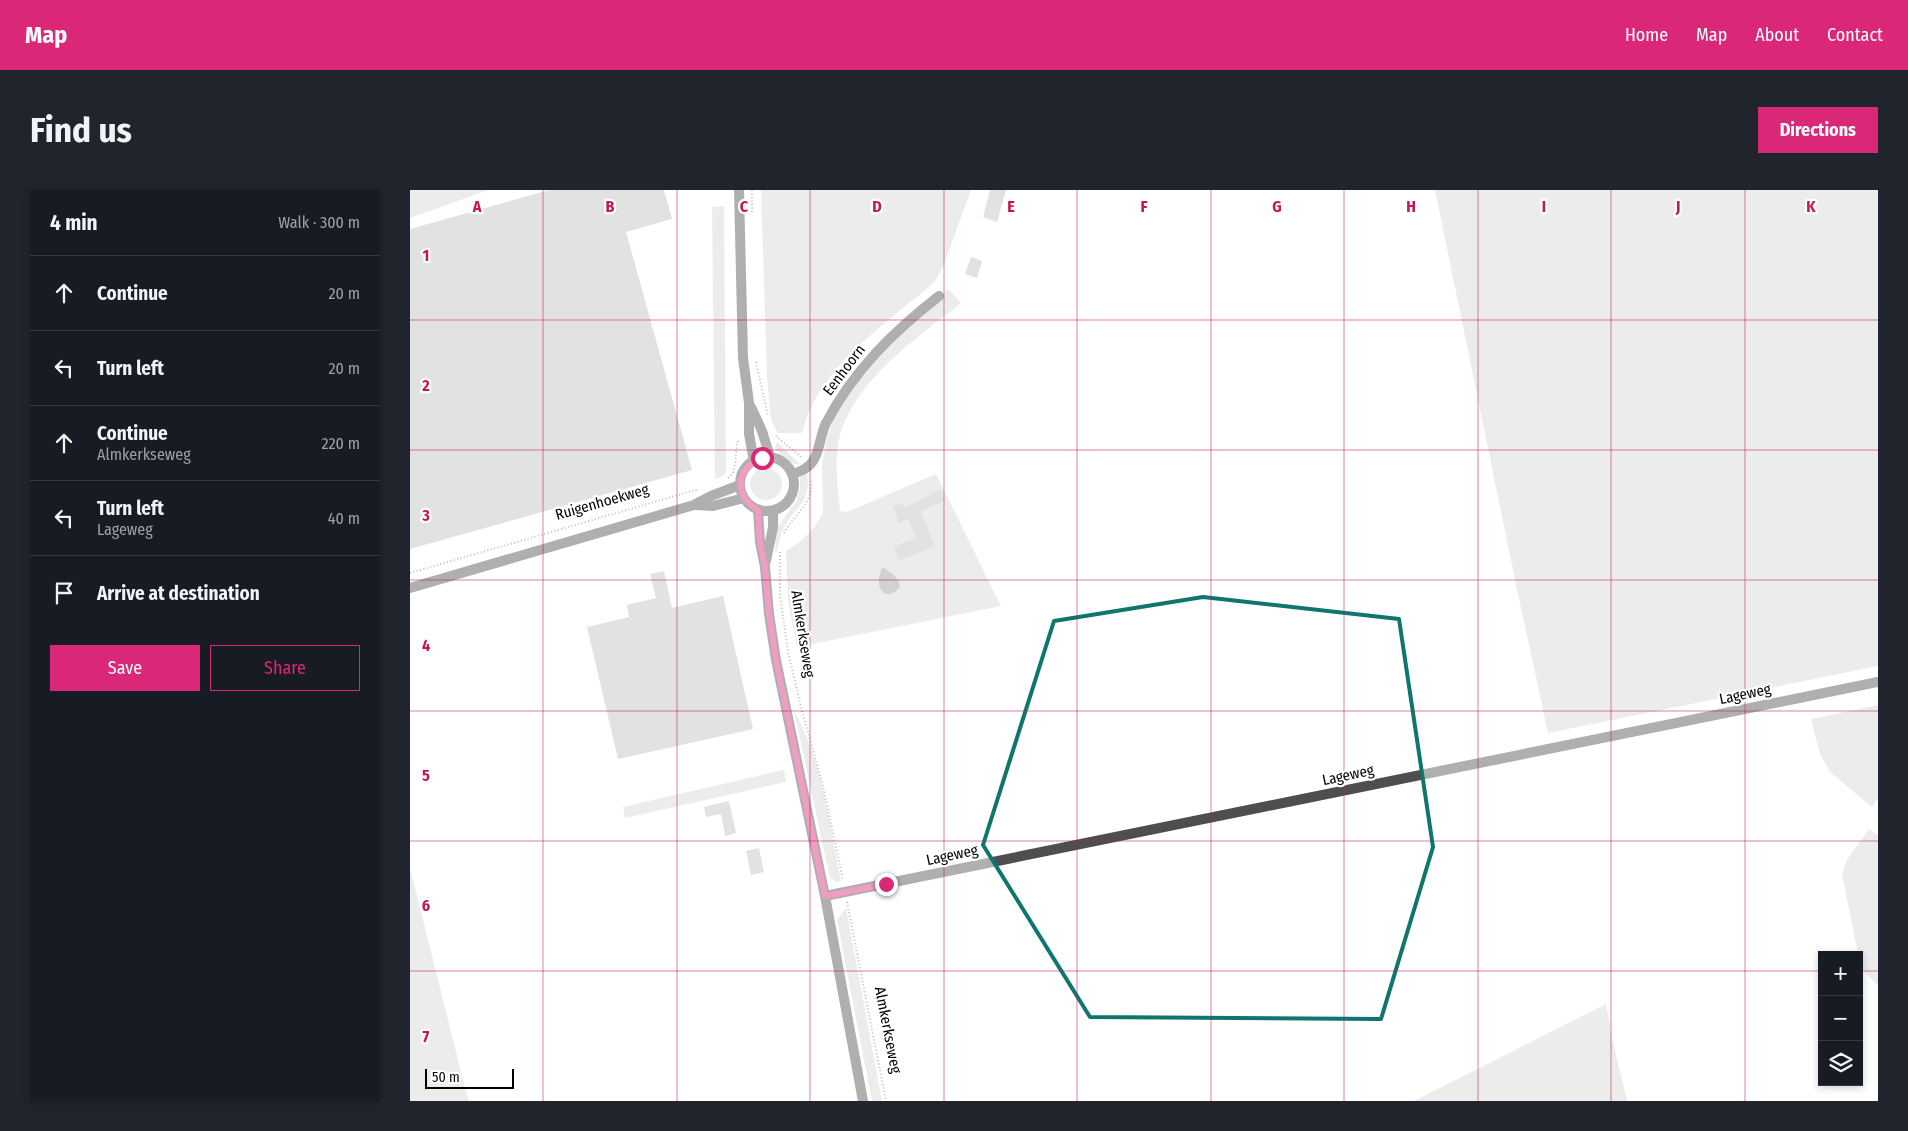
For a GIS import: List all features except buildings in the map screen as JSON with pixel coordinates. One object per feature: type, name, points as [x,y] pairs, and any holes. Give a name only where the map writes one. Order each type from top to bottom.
[{"type":"street","points":[[739,190],[743,358],[749,403],[749,434],[754,461]]},
{"type":"street","name":"Eenhoorn","points":[[808,468],[816,455],[824,429],[850,382],[905,323],[939,296]]},
{"type":"street","points":[[749,403],[767,430],[770,458]]},
{"type":"street","points":[[770,458],[784,463],[792,474],[794,483],[793,493],[789,501],[782,507],[773,511],[758,510],[744,498],[740,485],[742,476],[747,467],[754,461],[770,458]]},
{"type":"street","points":[[792,474],[808,468]]},
{"type":"street","name":"Ruigenhoekweg","points":[[410,588],[694,505],[740,485]]},
{"type":"street","name":"Ruigenhoekweg","points":[[694,505],[713,506],[744,498]]},
{"type":"street","name":"Almkerkseweg","points":[[758,510],[760,542],[765,567],[769,614],[776,660],[825,896],[862,1101]]},
{"type":"street","name":"Almkerkseweg","points":[[765,567],[773,527],[773,511]]},
{"type":"street","name":"Lageweg","points":[[825,896],[1878,682]]},
{"type":"path","points":[[752,190],[752,212]]},
{"type":"path","points":[[754,355],[769,420]]},
{"type":"path","points":[[767,430],[801,457],[808,468],[812,482],[809,499],[782,536]]},
{"type":"path","points":[[724,482],[733,472],[737,442],[749,434]]},
{"type":"path","name":"Ruigenhoekweg","points":[[410,573],[701,488]]},
{"type":"path","name":"Almkerkseweg","points":[[780,552],[780,595],[788,652],[800,707],[823,786],[886,1101]]},
{"type":"highlighted area","points":[[1203,597],[1399,619],[1433,847],[1381,1019],[1090,1017],[983,845],[1054,621]]},
{"type":"shaded area","points":[[410,190],[488,190],[410,218]]},
{"type":"shaded area","points":[[761,190],[971,190],[942,269],[935,281],[876,330],[831,376],[809,412],[802,433],[778,433],[771,420],[767,377]]},
{"type":"shaded area","points":[[1435,190],[1878,190],[1878,666],[1548,733]]},
{"type":"shaded area","points":[[724,206],[726,471],[724,476],[715,479],[712,207]]},
{"type":"shaded area","points":[[948,289],[961,303],[886,365],[869,383],[855,403],[844,424],[837,454],[840,511],[847,512],[936,474],[1001,606],[797,647],[788,601],[786,551],[802,540],[813,529],[823,513],[822,463],[828,434],[837,410],[873,361]]},
{"type":"shaded area","points":[[777,442],[801,465],[790,462],[784,457],[775,448]]},
{"type":"shaded area","points":[[766,468],[772,469],[777,473],[781,478],[781,490],[777,495],[772,499],[766,500],[760,499],[755,495],[751,490],[750,484],[751,478],[755,473],[760,469]]},
{"type":"shaded area","points":[[807,474],[808,483],[805,498],[784,527],[777,551],[775,552],[776,529],[796,502],[800,489],[800,477]]},
{"type":"shaded area","points":[[882,567],[893,575],[899,583],[900,587],[893,593],[886,594],[879,585]]},
{"type":"shaded area","points":[[1878,705],[1878,798],[1872,807],[1831,773],[1820,754],[1811,719]]},
{"type":"shaded area","points":[[794,711],[812,751],[818,772],[829,816],[841,881],[836,882],[830,878]]},
{"type":"shaded area","points":[[784,770],[786,782],[625,818],[623,807]]},
{"type":"shaded area","points":[[1869,829],[1878,835],[1878,986],[1863,969],[1863,951],[1857,951],[1842,874],[1847,860]]},
{"type":"shaded area","points":[[410,868],[463,1080],[469,1101],[410,1101]]},
{"type":"shaded area","points":[[846,908],[882,1101],[872,1101],[837,920]]},
{"type":"shaded area","points":[[1606,1004],[1627,1101],[1414,1101]]},
{"type":"route","points":[[762,458],[754,461],[747,467],[740,485],[744,498],[752,507],[758,510],[760,542],[765,567],[766,591],[776,660],[825,896],[886,884]]}]
